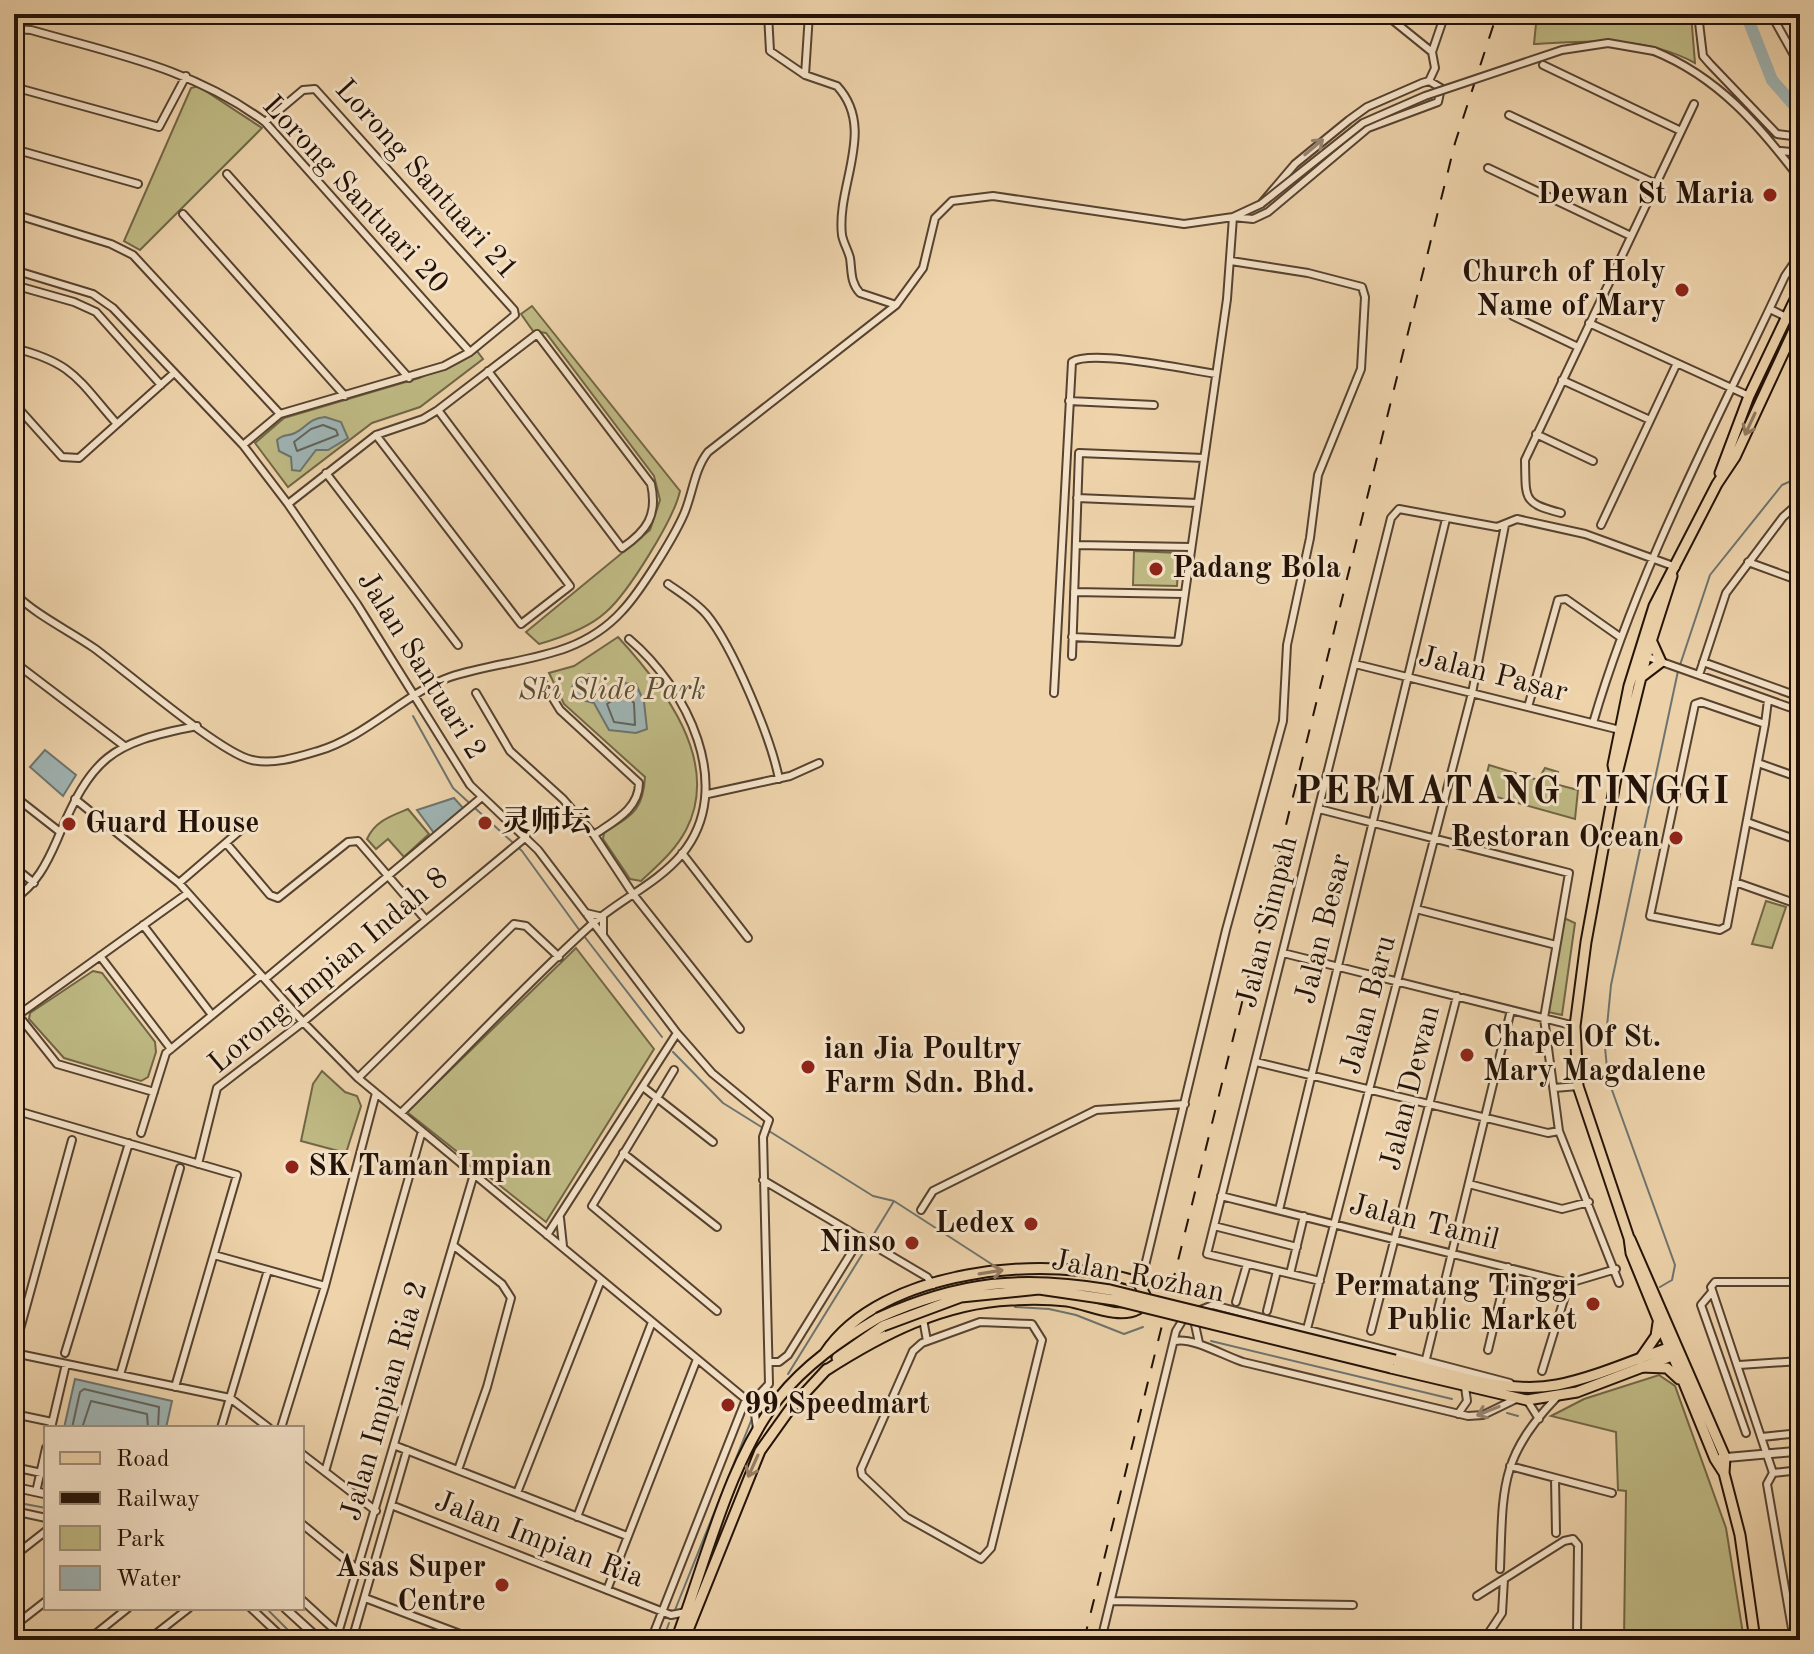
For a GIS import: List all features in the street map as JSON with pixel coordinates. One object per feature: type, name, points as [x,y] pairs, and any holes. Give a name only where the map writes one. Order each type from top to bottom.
[{"type":"main road","points":[[1616,778],[1613,765],[1620,730],[1654,606],[1717,484],[1749,396],[1800,289]]},
{"type":"main road","points":[[1717,484],[1735,457],[1800,317]]},
{"type":"main road","points":[[1749,396],[1766,391]]},
{"type":"main road","points":[[1674,571],[1652,639],[1642,655],[1640,678],[1616,778],[1586,942],[1575,1026],[1578,1086],[1629,1238],[1720,1458],[1740,1535],[1755,1640]]},
{"type":"main road","points":[[1640,678],[1666,663],[1652,648],[1652,639]]},
{"type":"main road","points":[[1629,1238],[1631,1253],[1658,1322],[1675,1350],[1684,1384],[1720,1458]]},
{"type":"main road","points":[[825,1353],[843,1331],[866,1315],[933,1285],[990,1272],[1037,1269],[1131,1280],[1143,1288],[1142,1305],[1125,1313],[1067,1301],[1010,1300],[968,1306],[923,1319],[890,1333],[825,1371]]},
{"type":"main road","name":"Jalan Rozhan","points":[[680,1637],[686,1612],[740,1465],[757,1430],[777,1401],[825,1353],[932,1296],[964,1287],[1021,1280],[1063,1282],[1110,1290],[1393,1364],[1465,1387],[1522,1399],[1557,1397],[1675,1350]]},
{"type":"main road","name":"Jalan Rozhan","points":[[680,1637],[760,1451],[790,1409],[838,1356],[880,1322]]},
{"type":"main road","points":[[1658,1322],[1656,1336],[1641,1363],[1667,1368],[1684,1384]]},
{"type":"main road","name":"Jalan Rozhan","points":[[1393,1364],[1508,1386],[1529,1387],[1576,1380],[1641,1363]]},
{"type":"street","points":[[768,14],[770,51],[805,75],[837,86],[854,121],[855,145],[846,179],[842,235],[855,287],[860,293],[896,305]]},
{"type":"street","points":[[805,75],[809,14]]},
{"type":"street","points":[[1385,14],[1432,52]]},
{"type":"street","points":[[1261,204],[1295,164],[1349,120],[1367,107],[1429,81],[1435,68],[1432,52],[1445,14]]},
{"type":"street","points":[[1698,14],[1703,56],[1777,134],[1800,137]]},
{"type":"street","points":[[1771,14],[1800,66]]},
{"type":"street","name":"Lorong Santuari 20","points":[[14,29],[31,30],[186,76],[213,87],[265,122],[470,352]]},
{"type":"street","points":[[1233,217],[1261,204],[1363,123],[1425,96],[1562,50],[1608,43],[1654,51],[1688,65],[1706,77],[1733,99],[1800,179]]},
{"type":"street","points":[[1543,65],[1681,131]]},
{"type":"street","points":[[14,87],[159,127],[186,76]]},
{"type":"street","points":[[14,593],[197,726],[251,760],[277,761],[343,741],[445,679],[473,670],[551,656],[585,642],[612,622],[633,599],[684,515],[708,452],[896,305],[923,268],[935,218],[952,201],[993,196],[1184,224],[1233,217],[1253,219],[1268,212],[1368,128],[1438,102],[1441,88],[1429,81]]},
{"type":"street","name":"Lorong Santuari 21","points":[[265,122],[303,90],[315,89],[514,310],[512,321],[470,352]]},
{"type":"street","points":[[1561,513],[1534,506],[1526,496],[1525,460],[1694,104]]},
{"type":"street","points":[[1509,115],[1656,184]]},
{"type":"street","points":[[1774,147],[1785,153],[1800,154]]},
{"type":"street","points":[[14,149],[138,184]]},
{"type":"street","points":[[1789,165],[1800,154]]},
{"type":"street","points":[[1488,168],[1631,236]]},
{"type":"street","points":[[227,174],[409,378]]},
{"type":"street","points":[[14,214],[111,244],[133,255],[280,414]]},
{"type":"street","points":[[183,214],[345,396]]},
{"type":"street","points":[[1072,637],[1178,642],[1231,261],[1233,217]]},
{"type":"street","points":[[1593,723],[1620,637],[1636,598],[1732,388],[1800,254]]},
{"type":"street","points":[[1143,1288],[1143,1274],[1226,930],[1283,721],[1287,645],[1310,538],[1318,475],[1361,369],[1365,297],[1359,284],[1231,261]]},
{"type":"street","name":"Jalan Santuari 2","points":[[14,270],[93,294],[113,308],[243,445],[288,504],[417,697],[480,799],[524,839],[712,1073],[767,1122],[763,1137],[763,1180]]},
{"type":"street","points":[[14,285],[74,302],[96,312],[161,385]]},
{"type":"street","points":[[1770,309],[1786,317]]},
{"type":"street","points":[[1513,316],[1578,347]]},
{"type":"street","points":[[1589,323],[1749,396]]},
{"type":"street","points":[[288,504],[376,435],[423,419],[438,410],[488,371],[537,334],[651,484],[655,501],[651,521],[638,536],[622,548],[488,371]]},
{"type":"street","points":[[14,348],[49,357],[66,366],[117,424]]},
{"type":"street","points":[[243,445],[280,414],[409,378],[470,352]]},
{"type":"street","points":[[1054,693],[1072,362],[1078,358],[1122,360],[1216,374]]},
{"type":"street","points":[[1601,525],[1677,363]]},
{"type":"street","points":[[19,409],[62,457],[79,458],[174,373]]},
{"type":"street","points":[[1562,380],[1650,420]]},
{"type":"street","points":[[1069,401],[1154,405]]},
{"type":"street","points":[[376,435],[521,624],[570,586],[438,410]]},
{"type":"street","points":[[1536,434],[1593,461]]},
{"type":"street","points":[[1072,656],[1079,453],[1204,458]]},
{"type":"street","points":[[326,473],[458,645]]},
{"type":"street","points":[[1077,498],[1197,503]]},
{"type":"street","name":"Jalan Simpah","points":[[1247,1264],[1207,1254],[1391,518],[1399,509],[1446,519]]},
{"type":"street","points":[[1699,675],[1726,593],[1783,517],[1792,509],[1800,509]]},
{"type":"street","points":[[1446,519],[1497,527],[1517,519],[1585,534],[1654,559],[1674,571]]},
{"type":"street","name":"Jalan Besar","points":[[1279,1210],[1446,519]]},
{"type":"street","points":[[1472,693],[1505,525]]},
{"type":"street","points":[[1076,545],[1191,547]]},
{"type":"street","points":[[1748,562],[1800,581]]},
{"type":"street","points":[[668,584],[706,613],[719,633],[772,744],[779,779]]},
{"type":"street","points":[[1074,592],[1184,594]]},
{"type":"street","points":[[1636,598],[1654,606]]},
{"type":"street","points":[[1528,707],[1558,600],[1566,599],[1620,637]]},
{"type":"street","points":[[401,1113],[592,925],[682,853],[708,794],[705,763],[690,722],[657,668],[629,639]]},
{"type":"street","points":[[1642,655],[1800,711]]},
{"type":"street","points":[[14,662],[123,745]]},
{"type":"street","points":[[1703,662],[1800,697]]},
{"type":"street","name":"Jalan Pasar","points":[[1355,664],[1620,730]]},
{"type":"street","points":[[541,679],[560,710],[639,783],[639,796],[625,813],[594,835]]},
{"type":"street","points":[[476,693],[510,751],[563,799],[594,835],[633,894],[740,1029]]},
{"type":"street","name":"Jalan Baru","points":[[1307,1329],[1472,693]]},
{"type":"street","points":[[1765,724],[1701,702],[1690,711],[1650,916],[1720,930],[1727,926],[1758,763],[1765,724],[1768,700]]},
{"type":"street","points":[[14,899],[34,883],[92,770],[123,745],[197,726]]},
{"type":"street","points":[[708,794],[779,779],[819,763]]},
{"type":"street","points":[[1758,763],[1800,778]]},
{"type":"street","points":[[14,796],[60,832]]},
{"type":"street","points":[[75,799],[179,883],[303,1022],[358,1078],[750,1403],[766,1406],[777,1401]]},
{"type":"street","points":[[141,1133],[166,1053],[390,877],[480,799]]},
{"type":"street","points":[[1319,809],[1569,873],[1544,1018],[1559,1131],[1619,1283]]},
{"type":"street","points":[[179,883],[250,822]]},
{"type":"street","points":[[1747,822],[1800,841]]},
{"type":"street","name":"Lorong Impian Indah 8","points":[[198,1164],[217,1088],[303,1022],[524,839]]},
{"type":"street","points":[[226,843],[270,895],[278,898],[348,842],[358,841],[426,920]]},
{"type":"street","points":[[682,853],[748,938]]},
{"type":"street","points":[[14,867],[34,883]]},
{"type":"street","points":[[1735,882],[1800,905]]},
{"type":"street","points":[[154,1092],[59,1065],[16,1017],[188,893]]},
{"type":"street","points":[[1416,909],[1556,945]]},
{"type":"street","points":[[582,911],[603,917]]},
{"type":"street","points":[[603,917],[603,939]]},
{"type":"street","points":[[358,1078],[514,924],[526,926],[559,957]]},
{"type":"street","points":[[143,925],[212,1015]]},
{"type":"street","points":[[1283,953],[1575,1026]]},
{"type":"street","points":[[100,956],[171,1049]]},
{"type":"street","name":"Jalan Dewan","points":[[1371,1331],[1457,996]]},
{"type":"street","points":[[1426,1359],[1511,1010]]},
{"type":"street","points":[[547,1235],[677,1033]]},
{"type":"street","points":[[1256,1062],[1548,1133],[1559,1131]]},
{"type":"street","points":[[674,1070],[594,1199],[595,1210],[717,1311]]},
{"type":"street","points":[[1554,1088],[1578,1086]]},
{"type":"street","points":[[643,1087],[713,1142]]},
{"type":"street","points":[[282,1426],[325,1286],[376,1093]]},
{"type":"street","points":[[921,1210],[933,1191],[1096,1110],[1185,1104]]},
{"type":"street","points":[[15,1113],[237,1175],[175,1387]]},
{"type":"street","points":[[325,1472],[422,1131]]},
{"type":"street","points":[[72,1140],[14,1352],[230,1398],[266,1426]]},
{"type":"street","points":[[65,1353],[129,1143]]},
{"type":"street","points":[[623,1153],[717,1227]]},
{"type":"street","points":[[120,1375],[180,1168]]},
{"type":"street","name":"Jalan Impian Ria 2","points":[[337,1636],[396,1446],[474,1174]]},
{"type":"street","points":[[763,1180],[927,1277],[933,1285]]},
{"type":"street","points":[[651,1640],[704,1504],[750,1403],[769,1384],[763,1180]]},
{"type":"street","points":[[1469,1184],[1562,1209],[1589,1202]]},
{"type":"street","name":"Jalan Tamil","points":[[1221,1196],[1569,1283]]},
{"type":"street","points":[[561,1214],[564,1248]]},
{"type":"street","points":[[1290,1274],[1304,1216]]},
{"type":"street","points":[[1214,1226],[1297,1247]]},
{"type":"street","points":[[769,1362],[779,1362],[788,1355],[861,1237]]},
{"type":"street","points":[[453,1245],[502,1284],[511,1298],[487,1387],[458,1470]]},
{"type":"street","points":[[214,1255],[325,1286]]},
{"type":"street","points":[[1236,1302],[1247,1264],[1320,1281]]},
{"type":"street","points":[[1488,1350],[1508,1267]]},
{"type":"street","points":[[1542,1371],[1569,1283],[1616,1269]]},
{"type":"street","points":[[222,1426],[268,1270]]},
{"type":"street","points":[[1267,1311],[1277,1271]]},
{"type":"street","points":[[517,1493],[601,1280]]},
{"type":"street","points":[[1746,1433],[1701,1305],[1715,1282],[1800,1282]]},
{"type":"street","points":[[1711,1290],[1751,1400],[1773,1473],[1767,1484],[1794,1640]]},
{"type":"street","points":[[1101,1640],[1179,1323],[1201,1307],[1213,1305],[1529,1387]]},
{"type":"street","points":[[1197,1312],[1193,1332],[1199,1344]]},
{"type":"street","points":[[923,1319],[927,1341]]},
{"type":"street","points":[[993,1321],[1032,1324],[1042,1340],[991,1548],[981,1559],[906,1517],[862,1475],[862,1461],[913,1351],[927,1341],[980,1322],[993,1321]]},
{"type":"street","points":[[577,1517],[652,1322]]},
{"type":"street","points":[[1175,1341],[1193,1332]]},
{"type":"street","points":[[1175,1341],[1199,1344],[1214,1353],[1243,1362],[1458,1414],[1483,1415],[1522,1399],[1539,1419]]},
{"type":"street","points":[[607,1590],[697,1359]]},
{"type":"street","points":[[1739,1365],[1800,1361]]},
{"type":"street","points":[[14,1414],[51,1425],[66,1364]]},
{"type":"street","points":[[1458,1414],[1467,1401],[1465,1387]]},
{"type":"street","points":[[1500,1569],[1503,1485],[1524,1434],[1557,1397]]},
{"type":"street","points":[[1737,1404],[1751,1400]]},
{"type":"street","points":[[750,1403],[757,1430]]},
{"type":"street","points":[[1762,1437],[1800,1433]]},
{"type":"street","points":[[396,1446],[627,1536]]},
{"type":"street","name":"Jalan Impian Ria 2","points":[[352,1640],[407,1450]]},
{"type":"street","points":[[1720,1458],[1800,1451]]},
{"type":"street","points":[[304,1456],[376,1511]]},
{"type":"street","points":[[1510,1466],[1612,1493]]},
{"type":"street","points":[[14,1467],[43,1474],[36,1492]]},
{"type":"street","points":[[1773,1473],[1800,1470]]},
{"type":"street","points":[[1555,1478],[1556,1533]]},
{"type":"street","points":[[14,1487],[44,1494]]},
{"type":"street","name":"Jalan Impian Ria","points":[[391,1505],[671,1615],[686,1612]]},
{"type":"street","points":[[14,1511],[44,1518]]},
{"type":"street","points":[[304,1526],[358,1570]]},
{"type":"street","points":[[14,1556],[44,1533]]},
{"type":"street","points":[[1477,1596],[1564,1541],[1573,1539],[1578,1545],[1577,1635],[1574,1640]]},
{"type":"street","points":[[1484,1640],[1502,1613],[1504,1579]]},
{"type":"street","points":[[365,1598],[476,1640]]},
{"type":"street","points":[[1111,1601],[1353,1605]]},
{"type":"street","points":[[304,1602],[337,1636]]},
{"type":"street","points":[[14,1626],[44,1603]]},
{"type":"street","points":[[88,1640],[126,1610]]},
{"type":"street","points":[[148,1640],[186,1610]]},
{"type":"street","points":[[253,1610],[285,1640]]},
{"type":"street","points":[[287,1610],[320,1640]]},
{"type":"street","name":"Jalan Impian Ria","points":[[671,1615],[680,1637]]},
{"type":"green space","points":[[1537,14],[1691,14],[1695,63],[1676,54],[1636,44],[1596,41],[1534,44]]},
{"type":"green space","points":[[198,86],[262,128],[140,250],[124,241],[191,88]]},
{"type":"green space","points":[[532,306],[680,491],[660,537],[638,573],[615,602],[583,627],[539,644],[526,632],[650,530],[660,500],[654,476],[546,333],[533,331],[521,314]]},
{"type":"green space","points":[[477,351],[483,359],[420,407],[372,423],[288,487],[255,443],[284,418],[419,378]]},
{"type":"green space","name":"Padang Bola","points":[[1134,551],[1179,553],[1177,586],[1133,585]]},
{"type":"green space","name":"Ski Slide Park","points":[[618,637],[669,701],[692,752],[697,778],[695,804],[682,838],[641,881],[630,879],[603,839],[604,833],[634,811],[642,798],[645,777],[564,704],[549,673],[574,666]]},
{"type":"green space","points":[[1489,765],[1538,780],[1545,768],[1558,772],[1555,784],[1578,790],[1575,819],[1482,793]]},
{"type":"green space","points":[[408,809],[429,834],[404,857],[388,839],[376,849],[367,839],[374,828]]},
{"type":"green space","points":[[1766,901],[1786,907],[1772,948],[1752,944]]},
{"type":"green space","points":[[1564,918],[1575,923],[1562,1015],[1548,1012]]},
{"type":"green space","points":[[576,948],[654,1049],[546,1222],[407,1112]]},
{"type":"green space","points":[[93,971],[102,973],[155,1042],[156,1052],[148,1077],[141,1081],[64,1058],[29,1019],[30,1013]]},
{"type":"green space","points":[[322,1071],[345,1092],[357,1096],[361,1106],[346,1153],[301,1141],[313,1084]]},
{"type":"green space","points":[[1659,1375],[1675,1386],[1726,1528],[1744,1640],[1624,1640],[1626,1491],[1618,1490],[1616,1432],[1551,1416],[1584,1399]]},
{"type":"water","points":[[325,417],[341,422],[348,438],[328,450],[316,450],[300,471],[292,470],[291,457],[279,451],[277,440]]},
{"type":"water","points":[[589,674],[593,677],[592,691],[613,694],[623,683],[636,684],[644,702],[647,729],[636,733],[609,730],[594,703],[570,697],[573,684]]},
{"type":"water","points":[[45,750],[76,775],[63,796],[30,767]]},
{"type":"water","points":[[454,798],[463,808],[434,833],[417,810]]},
{"type":"water","points":[[75,1379],[172,1401],[166,1426],[64,1426]]},
{"type":"waterway","points":[[1746,14],[1772,80],[1800,112]]},
{"type":"waterway","points":[[1680,665],[1710,575],[1782,485],[1800,477]]},
{"type":"waterway","points":[[1660,1287],[1672,1280],[1675,1265],[1608,1079],[1605,1047],[1611,985],[1678,671]]},
{"type":"waterway","points":[[413,716],[453,788],[522,851],[580,931]]},
{"type":"waterway","points":[[584,936],[662,1037]]},
{"type":"waterway","points":[[673,1052],[723,1103],[763,1128]]},
{"type":"waterway","points":[[769,1131],[873,1196],[894,1201],[993,1265]]},
{"type":"waterway","points":[[872,1237],[894,1201]]},
{"type":"waterway","points":[[788,1374],[863,1253]]},
{"type":"waterway","points":[[1015,1307],[1049,1309],[1076,1315],[1124,1334],[1143,1327]]},
{"type":"waterway","points":[[1211,1341],[1452,1399]]},
{"type":"waterway","points":[[1507,1413],[1518,1416]]},
{"type":"waterway","points":[[675,1610],[753,1416]]},
{"type":"waterway","points":[[14,1502],[44,1508]]},
{"type":"waterway","points":[[268,1610],[298,1640]]},
{"type":"waterway","points":[[663,1640],[669,1623]]},
{"type":"railway","points":[[1084,1640],[1455,143],[1497,14]]},
{"type":"place","name":"Dewan St Maria","points":[[1770,195]]},
{"type":"place","name":"Church of Holy Name of Mary","points":[[1682,290]]},
{"type":"place","name":"Padang Bola","points":[[1156,569]]},
{"type":"place","name":"灵师坛","points":[[485,823]]},
{"type":"place","name":"Guard House","points":[[69,824]]},
{"type":"place","name":"Restoran Ocean","points":[[1676,838]]},
{"type":"place","name":"Chapel Of St. Mary Magdalene","points":[[1467,1055]]},
{"type":"place","name":"ian Jia Poultry Farm Sdn. Bhd.","points":[[808,1067]]},
{"type":"place","name":"SK Taman Impian","points":[[292,1167]]},
{"type":"place","name":"Ledex","points":[[1031,1224]]},
{"type":"place","name":"Ninso","points":[[912,1243]]},
{"type":"place","name":"Permatang Tinggi Public Market","points":[[1593,1304]]},
{"type":"place","name":"99 Speedmart","points":[[728,1405]]},
{"type":"place","name":"Asas Super Centre","points":[[502,1585]]},
{"type":"district","name":"PERMATANG TINGGI","points":[[1513,793]]}]
